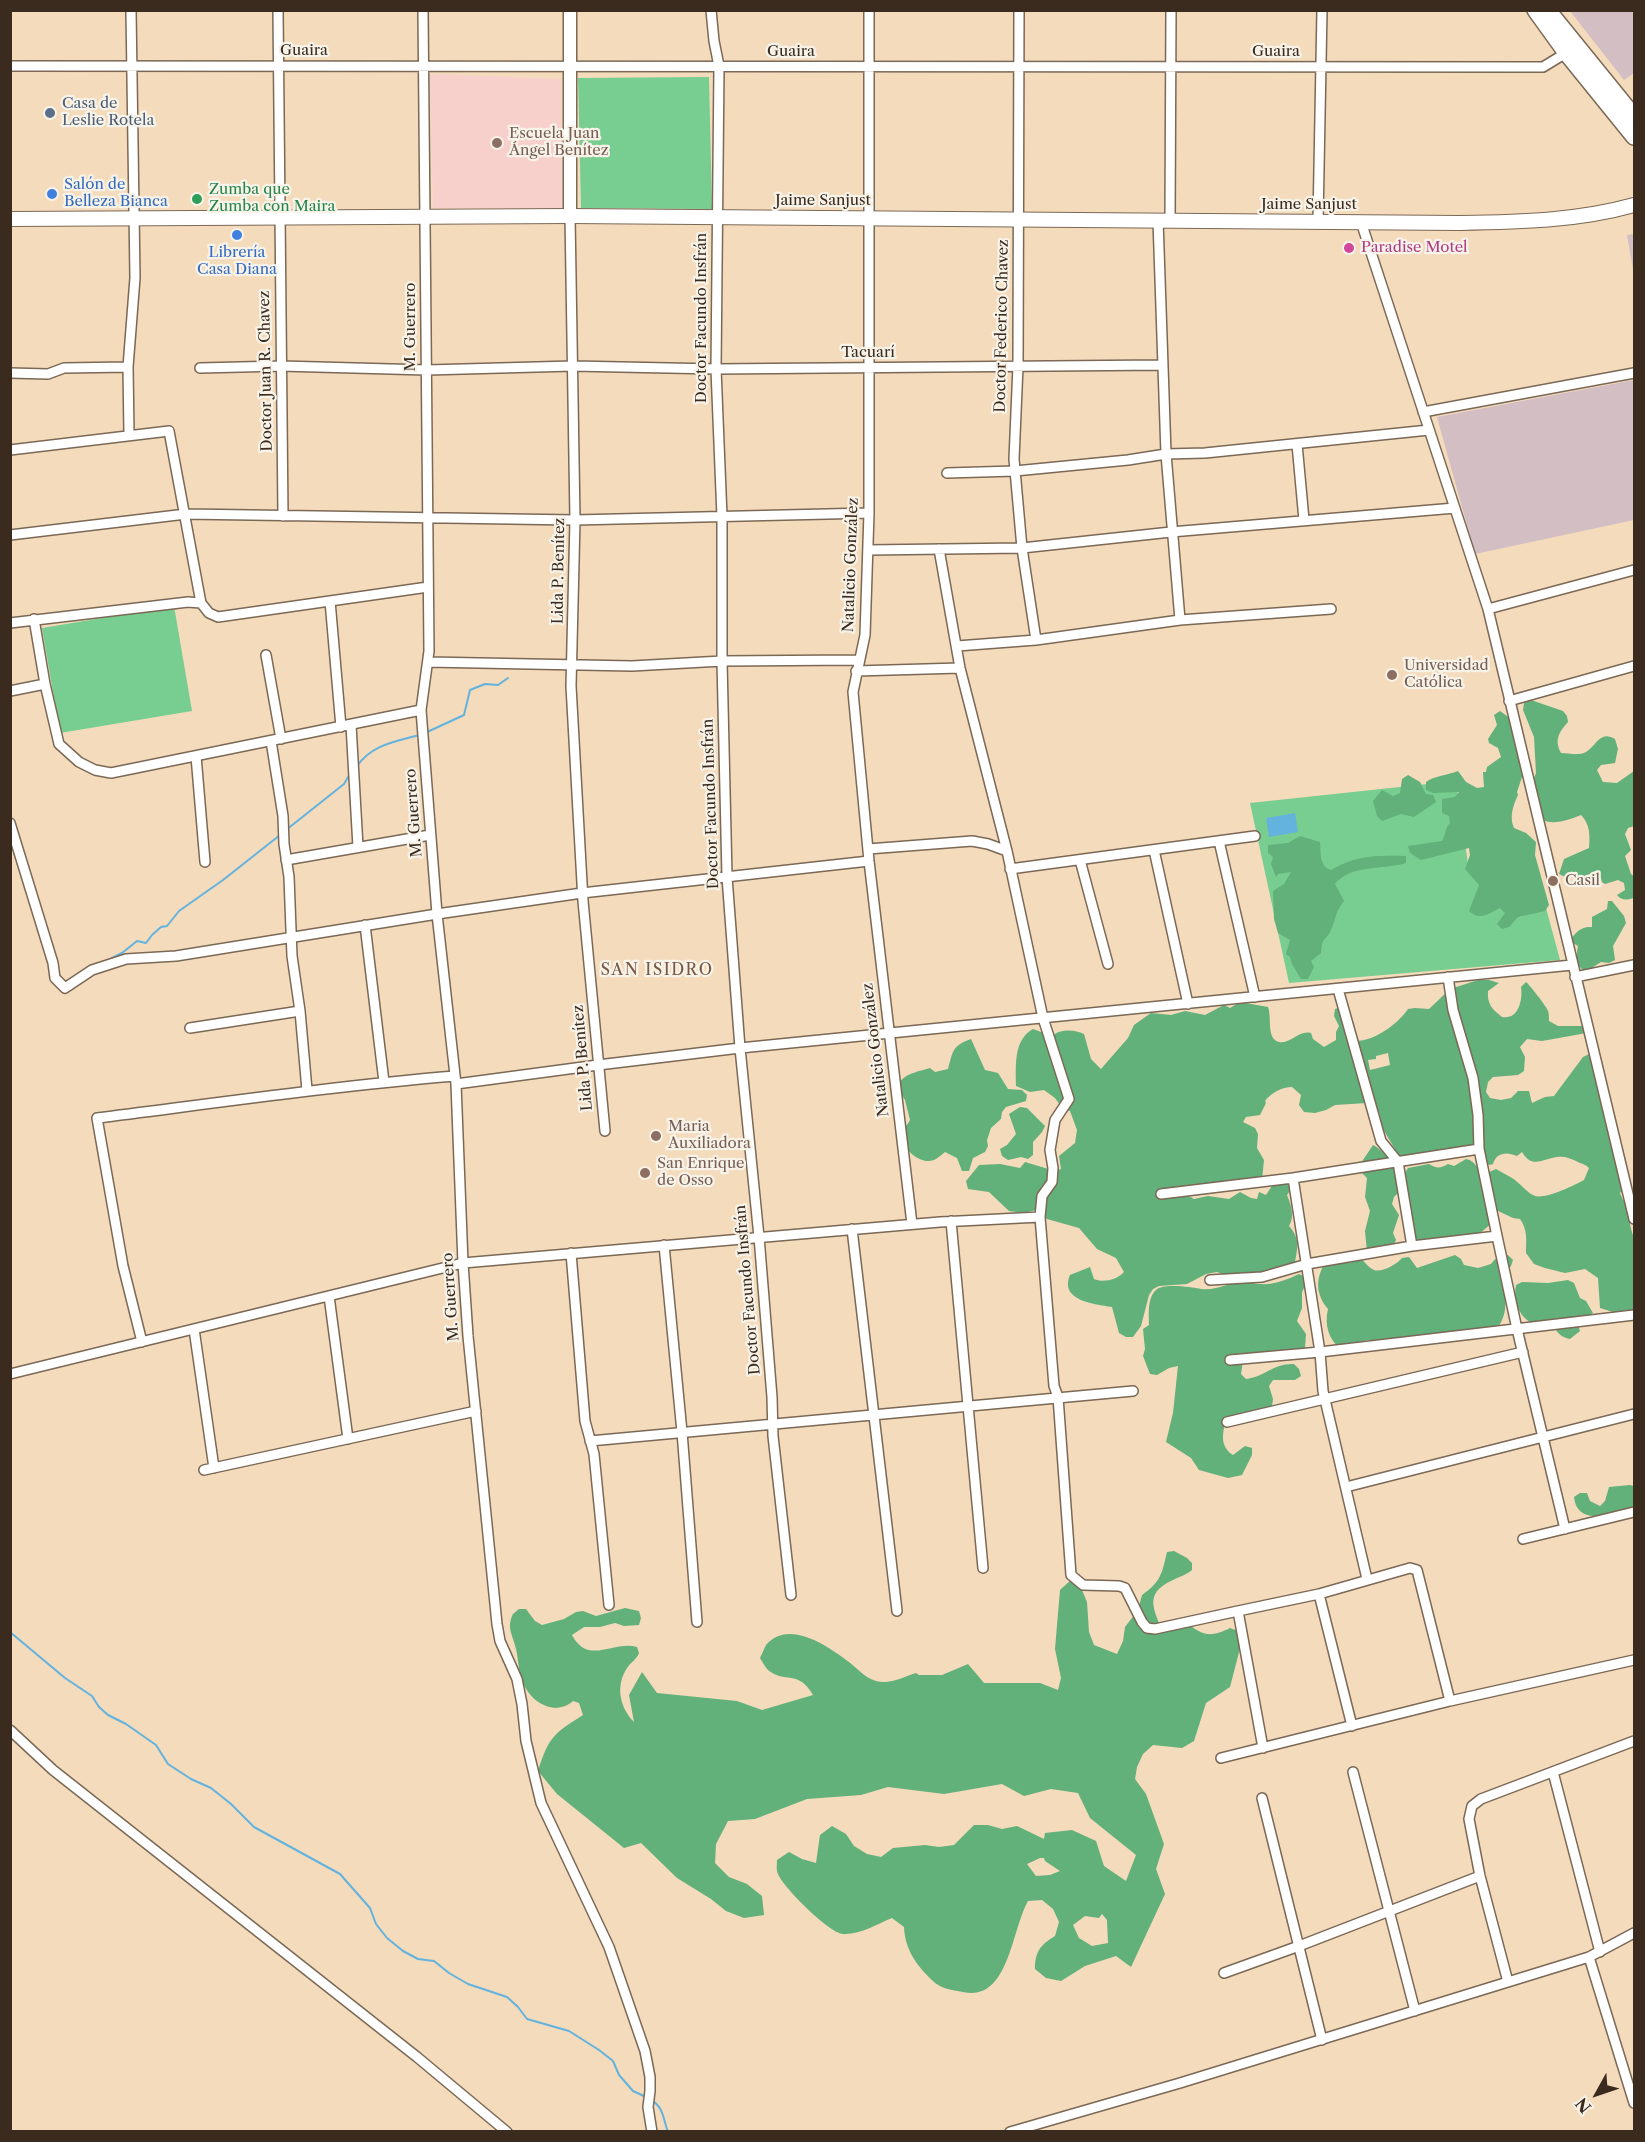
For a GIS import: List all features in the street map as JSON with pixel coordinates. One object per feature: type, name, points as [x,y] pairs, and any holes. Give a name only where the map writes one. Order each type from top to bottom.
[{"type":"main road","points":[[1535,10],[1566,53],[1635,137]]},
{"type":"main road","points":[[1548,10],[1635,116]]},
{"type":"main road","name":"Jaime Sanjust","points":[[10,219],[570,216],[1534,222],[1571,219],[1635,205]]},
{"type":"street","points":[[129,435],[128,367],[135,278],[131,10]]},
{"type":"street","name":"Doctor Juan R. Chavez","points":[[278,10],[283,516]]},
{"type":"street","name":"M. Guerrero","points":[[423,10],[429,651],[421,710],[436,914],[456,1080],[462,1263],[496,1611],[500,1641],[517,1679],[526,1741],[541,1803],[609,1947],[645,2051],[650,2091],[648,2107],[652,2132]]},
{"type":"street","name":"Lida P. Benítez","points":[[570,10],[570,216],[575,520],[571,686],[582,893],[605,1131]]},
{"type":"street","name":"Doctor Facundo Insfrán","points":[[711,10],[719,66],[716,369],[722,517],[722,661],[727,877],[740,1048],[759,1237],[772,1397],[772,1424],[791,1595]]},
{"type":"street","name":"Natalicio González","points":[[869,10],[867,68],[869,513],[865,635],[853,692],[869,861],[912,1224]]},
{"type":"street","name":"Doctor Federico Chavez","points":[[1019,10],[1018,366],[1015,471],[1022,548],[1036,640]]},
{"type":"street","points":[[1171,10],[1162,365],[1171,532],[1180,620]]},
{"type":"street","points":[[1318,221],[1322,10]]},
{"type":"street","name":"Guaira","points":[[10,66],[1543,68],[1566,53]]},
{"type":"street","points":[[1361,222],[1488,609],[1635,1219]]},
{"type":"street","name":"Tacuarí","points":[[200,368],[281,366],[427,370],[573,366],[716,369],[1162,365]]},
{"type":"street","points":[[10,374],[48,374],[64,368],[128,367]]},
{"type":"street","points":[[1423,412],[1635,373]]},
{"type":"street","points":[[947,473],[1015,471],[1166,454],[1205,453],[1429,430]]},
{"type":"street","points":[[10,450],[169,431],[201,603],[209,613],[218,617],[428,587]]},
{"type":"street","points":[[1298,444],[1304,520]]},
{"type":"street","points":[[868,550],[1022,548],[1171,532],[1455,508]]},
{"type":"street","points":[[10,535],[186,514],[575,520],[869,513]]},
{"type":"street","points":[[939,549],[960,668],[1007,851],[1042,1018],[1069,1099],[1055,1120],[1050,1150],[1053,1168],[1052,1182],[1042,1196],[1040,1217],[1054,1386],[1058,1397],[1071,1575],[1083,1585],[1125,1588],[1142,1622],[1147,1628],[1155,1629],[1319,1593],[1410,1568],[1417,1570],[1450,1701]]},
{"type":"street","points":[[1488,609],[1635,570]]},
{"type":"street","points":[[330,601],[354,773],[358,847]]},
{"type":"street","points":[[10,623],[188,602],[201,603]]},
{"type":"street","points":[[957,646],[1036,640],[1180,620],[1331,609]]},
{"type":"street","points":[[34,619],[45,684],[59,744],[79,762],[95,770],[111,773],[421,710]]},
{"type":"street","points":[[266,656],[281,739]]},
{"type":"street","points":[[428,662],[632,666],[722,661],[858,660]]},
{"type":"street","points":[[1509,701],[1635,666]]},
{"type":"street","points":[[856,671],[960,668]]},
{"type":"street","points":[[10,691],[45,684]]},
{"type":"street","points":[[271,741],[283,816],[289,877],[290,938],[300,1011],[307,1090]]},
{"type":"street","points":[[196,756],[205,862]]},
{"type":"street","points":[[10,823],[56,978],[65,987],[92,970],[126,959],[176,956],[582,893],[869,861]]},
{"type":"street","points":[[286,860],[430,835]]},
{"type":"street","points":[[1010,869],[1255,836]]},
{"type":"street","points":[[868,849],[972,841],[1007,851]]},
{"type":"street","points":[[1219,841],[1255,997]]},
{"type":"street","points":[[1154,850],[1188,1004]]},
{"type":"street","points":[[1080,860],[1108,964]]},
{"type":"street","points":[[365,925],[384,1082]]},
{"type":"street","points":[[142,1342],[123,1266],[97,1118],[384,1082],[456,1080],[740,1048],[1572,965]]},
{"type":"street","points":[[1575,977],[1635,965]]},
{"type":"street","points":[[1449,977],[1453,1010],[1473,1078],[1478,1115],[1479,1149],[1497,1236],[1522,1352],[1565,1529]]},
{"type":"street","points":[[1338,988],[1380,1142],[1398,1162],[1412,1246]]},
{"type":"street","points":[[190,1028],[300,1011]]},
{"type":"street","points":[[1161,1194],[1293,1178],[1479,1149]]},
{"type":"street","points":[[1293,1178],[1325,1397],[1366,1579]]},
{"type":"street","points":[[10,1374],[462,1263],[912,1224],[1040,1217]]},
{"type":"street","points":[[951,1221],[983,1568]]},
{"type":"street","points":[[852,1229],[897,1611]]},
{"type":"street","points":[[1210,1280],[1262,1277],[1307,1264],[1412,1246],[1497,1236]]},
{"type":"street","points":[[664,1245],[697,1622]]},
{"type":"street","points":[[571,1253],[585,1421],[594,1454],[609,1605]]},
{"type":"street","points":[[329,1296],[348,1439]]},
{"type":"street","points":[[1230,1360],[1320,1352],[1635,1315]]},
{"type":"street","points":[[194,1329],[209,1469],[476,1411]]},
{"type":"street","points":[[1227,1422],[1522,1352]]},
{"type":"street","points":[[590,1441],[1133,1390]]},
{"type":"street","points":[[1346,1487],[1635,1414]]},
{"type":"street","points":[[1523,1539],[1635,1512]]},
{"type":"street","points":[[1319,1593],[1352,1726]]},
{"type":"street","points":[[1238,1611],[1263,1748]]},
{"type":"street","points":[[1221,1758],[1450,1701],[1635,1660]]},
{"type":"street","points":[[10,1730],[53,1770],[408,2050],[507,2132]]},
{"type":"street","points":[[1508,1982],[1480,1876],[1469,1819],[1472,1806],[1481,1799],[1635,1741]]},
{"type":"street","points":[[1353,1772],[1415,2011]]},
{"type":"street","points":[[1553,1772],[1600,1952]]},
{"type":"street","points":[[1262,1798],[1322,2040]]},
{"type":"street","points":[[1224,1973],[1480,1876]]},
{"type":"street","points":[[1010,2132],[1180,2083],[1589,1958],[1635,1933]]},
{"type":"street","points":[[1589,1958],[1635,2103]]},
{"type":"shaded area","points":[[1570,11],[1634,11],[1634,73],[1624,80]]},
{"type":"shaded area","name":"Escuela Juan Ángel Benítez","points":[[430,74],[561,79],[562,208],[433,208]]},
{"type":"shaded area","points":[[1634,234],[1634,275],[1627,235]]},
{"type":"shaded area","points":[[1634,380],[1634,520],[1475,554],[1437,417]]},
{"type":"green space","points":[[709,77],[712,209],[581,208],[578,78]]},
{"type":"green space","points":[[174,606],[192,711],[60,733],[42,628]]},
{"type":"green space","points":[[1531,700],[1563,711],[1567,716],[1568,722],[1558,740],[1561,753],[1583,753],[1602,737],[1615,739],[1618,749],[1615,763],[1601,765],[1597,770],[1603,782],[1617,783],[1634,771],[1634,826],[1628,828],[1625,834],[1631,850],[1625,856],[1631,874],[1634,876],[1634,898],[1625,900],[1619,897],[1617,895],[1625,890],[1624,883],[1618,880],[1605,884],[1599,872],[1589,874],[1584,882],[1581,882],[1574,874],[1565,877],[1559,874],[1564,859],[1589,848],[1589,830],[1581,815],[1561,822],[1545,821],[1541,819],[1540,812],[1529,804],[1527,797],[1536,773],[1534,737],[1523,710],[1524,703]]},
{"type":"green space","points":[[1500,711],[1511,719],[1524,771],[1512,812],[1514,828],[1526,833],[1536,842],[1535,855],[1549,905],[1545,911],[1518,917],[1509,927],[1502,929],[1497,924],[1505,913],[1500,908],[1480,916],[1469,911],[1479,885],[1465,869],[1470,855],[1469,848],[1421,860],[1410,853],[1408,846],[1442,841],[1450,823],[1449,816],[1442,813],[1442,799],[1455,797],[1459,792],[1433,793],[1426,790],[1426,782],[1458,771],[1466,782],[1477,788],[1484,787],[1483,772],[1486,772],[1487,767],[1501,757],[1498,748],[1489,743],[1488,739],[1497,725],[1494,715]]},
{"type":"green space","points":[[1408,775],[1420,782],[1426,794],[1433,795],[1436,802],[1414,817],[1401,814],[1382,821],[1377,816],[1373,801],[1382,790],[1393,796],[1400,793],[1402,779]]},
{"type":"green space","points":[[1456,781],[1468,864],[1542,893],[1560,960],[1289,983],[1250,803]]},
{"type":"green space","points":[[1300,836],[1320,842],[1324,866],[1331,870],[1349,861],[1367,857],[1406,856],[1406,863],[1358,870],[1349,873],[1335,884],[1344,901],[1337,912],[1331,930],[1323,941],[1321,953],[1311,961],[1314,967],[1308,979],[1301,979],[1290,957],[1286,954],[1290,940],[1278,933],[1274,919],[1273,891],[1284,884],[1291,872],[1278,874],[1276,877],[1271,864],[1273,857],[1268,853],[1268,845],[1288,843]]},
{"type":"green space","points":[[1608,901],[1612,901],[1624,916],[1626,923],[1613,946],[1615,960],[1609,963],[1601,962],[1590,969],[1583,970],[1577,960],[1578,946],[1569,941],[1581,929],[1592,927],[1592,917],[1607,909]]},
{"type":"green space","points":[[1478,980],[1499,983],[1488,991],[1488,999],[1495,1011],[1502,1017],[1507,1017],[1516,1013],[1521,998],[1521,987],[1526,982],[1547,1009],[1549,1021],[1558,1026],[1586,1026],[1585,1033],[1581,1034],[1542,1041],[1527,1039],[1520,1047],[1525,1057],[1524,1071],[1518,1075],[1493,1077],[1488,1082],[1486,1092],[1490,1098],[1501,1100],[1511,1098],[1518,1091],[1529,1091],[1532,1103],[1554,1096],[1583,1057],[1589,1054],[1599,1063],[1618,1150],[1615,1164],[1623,1174],[1624,1188],[1620,1193],[1628,1205],[1634,1237],[1634,1314],[1600,1308],[1598,1278],[1585,1269],[1565,1273],[1534,1264],[1526,1253],[1523,1223],[1520,1219],[1494,1209],[1487,1179],[1489,1172],[1496,1169],[1515,1180],[1532,1195],[1546,1196],[1584,1180],[1589,1168],[1586,1165],[1562,1157],[1534,1162],[1522,1152],[1517,1156],[1502,1154],[1496,1157],[1493,1164],[1489,1165],[1472,1153],[1461,1153],[1448,1159],[1433,1161],[1399,1156],[1383,1129],[1379,1112],[1374,1105],[1367,1103],[1335,1105],[1315,1113],[1304,1112],[1299,1105],[1301,1095],[1292,1087],[1274,1093],[1265,1101],[1260,1115],[1246,1117],[1243,1122],[1255,1128],[1258,1134],[1257,1148],[1264,1160],[1262,1180],[1183,1193],[1194,1199],[1208,1196],[1229,1199],[1240,1192],[1257,1199],[1259,1192],[1266,1195],[1277,1178],[1289,1173],[1295,1184],[1287,1195],[1292,1214],[1289,1226],[1297,1243],[1295,1262],[1280,1274],[1273,1271],[1255,1278],[1246,1273],[1230,1277],[1217,1272],[1206,1274],[1187,1284],[1159,1286],[1149,1295],[1141,1326],[1133,1337],[1126,1337],[1119,1333],[1112,1307],[1080,1300],[1070,1291],[1068,1284],[1070,1275],[1090,1267],[1094,1279],[1106,1281],[1118,1277],[1124,1272],[1116,1258],[1097,1249],[1079,1228],[1047,1219],[1036,1210],[1023,1213],[1009,1211],[989,1192],[968,1189],[966,1181],[979,1165],[1000,1164],[1020,1168],[1025,1162],[1055,1171],[1061,1169],[1059,1156],[1075,1143],[1077,1130],[1070,1111],[1063,1109],[1055,1098],[1044,1090],[1030,1092],[1016,1086],[1019,1047],[1022,1040],[1033,1029],[1052,1036],[1067,1030],[1084,1034],[1091,1059],[1101,1069],[1128,1038],[1134,1025],[1151,1013],[1171,1015],[1185,1011],[1205,1015],[1224,1005],[1230,1008],[1240,1002],[1268,1007],[1272,1037],[1275,1040],[1284,1042],[1302,1033],[1311,1033],[1313,1039],[1324,1047],[1336,1040],[1339,1026],[1334,1016],[1335,1009],[1338,1008],[1340,1011],[1346,1038],[1356,1041],[1365,1040],[1382,1033],[1408,1009],[1429,1009],[1450,989]],"holes":[[[1388,1053],[1390,1065],[1370,1070],[1368,1060]]]},
{"type":"green space","points":[[971,1039],[985,1070],[998,1073],[1008,1089],[1022,1090],[1027,1095],[1026,1101],[1006,1107],[1001,1119],[991,1128],[985,1152],[973,1158],[969,1171],[962,1171],[957,1158],[945,1152],[930,1161],[922,1160],[909,1152],[903,1138],[904,1130],[910,1120],[905,1100],[897,1088],[902,1080],[915,1072],[930,1068],[935,1072],[948,1069],[954,1050]]},
{"type":"green space","points":[[1020,1107],[1027,1108],[1045,1126],[1033,1142],[1033,1155],[1028,1159],[1021,1157],[1008,1160],[1002,1156],[1000,1149],[1007,1145],[1016,1134],[1009,1114]]},
{"type":"green space","points":[[1373,1145],[1396,1166],[1398,1193],[1392,1204],[1399,1215],[1393,1233],[1396,1240],[1393,1247],[1367,1252],[1365,1231],[1370,1211],[1365,1197],[1367,1178],[1362,1173],[1361,1163]]},
{"type":"green space","points":[[1466,1159],[1473,1162],[1482,1176],[1491,1224],[1474,1238],[1418,1245],[1413,1240],[1403,1205],[1409,1200],[1404,1174],[1408,1168],[1429,1164],[1438,1167],[1448,1164],[1454,1166]]},
{"type":"green space","points":[[1455,1255],[1464,1265],[1478,1268],[1491,1264],[1496,1258],[1503,1256],[1508,1255],[1513,1260],[1511,1266],[1501,1276],[1505,1309],[1497,1329],[1418,1336],[1413,1339],[1406,1337],[1401,1341],[1367,1340],[1341,1350],[1333,1341],[1327,1327],[1328,1309],[1321,1298],[1318,1287],[1325,1263],[1362,1260],[1377,1271],[1397,1263],[1402,1258],[1409,1257],[1417,1268]]},
{"type":"green space","points":[[1299,1274],[1305,1277],[1306,1284],[1302,1292],[1302,1308],[1297,1321],[1306,1334],[1305,1348],[1300,1352],[1243,1361],[1241,1374],[1246,1379],[1252,1378],[1287,1364],[1294,1364],[1301,1376],[1295,1380],[1273,1380],[1269,1386],[1273,1399],[1272,1406],[1256,1417],[1225,1423],[1223,1441],[1229,1452],[1233,1455],[1245,1446],[1252,1448],[1252,1455],[1242,1475],[1228,1478],[1199,1470],[1191,1458],[1166,1442],[1173,1413],[1178,1366],[1157,1375],[1150,1374],[1143,1356],[1145,1349],[1143,1329],[1149,1325],[1149,1307],[1153,1293],[1160,1288],[1171,1286],[1207,1289],[1241,1281],[1271,1284]]},
{"type":"green space","points":[[1568,1280],[1574,1283],[1580,1298],[1586,1301],[1593,1313],[1577,1322],[1580,1331],[1570,1339],[1560,1334],[1551,1324],[1540,1321],[1530,1322],[1526,1319],[1517,1306],[1515,1296],[1516,1285],[1522,1282],[1548,1283]]},
{"type":"green space","points":[[1634,1486],[1634,1513],[1631,1518],[1617,1516],[1611,1512],[1599,1516],[1587,1515],[1578,1509],[1574,1497],[1580,1493],[1587,1493],[1590,1501],[1600,1506],[1605,1501],[1609,1487]]},
{"type":"green space","points":[[1174,1551],[1187,1558],[1192,1563],[1192,1570],[1166,1584],[1155,1594],[1155,1613],[1162,1630],[1191,1626],[1205,1634],[1219,1633],[1230,1628],[1244,1633],[1230,1687],[1206,1703],[1194,1741],[1182,1748],[1153,1745],[1143,1754],[1137,1767],[1135,1779],[1146,1794],[1164,1844],[1156,1869],[1165,1894],[1131,1967],[1116,1956],[1085,1966],[1061,1981],[1046,1978],[1035,1969],[1037,1953],[1055,1936],[1059,1922],[1053,1909],[1042,1900],[1028,1901],[1006,1961],[999,1976],[990,1986],[978,1992],[947,1989],[936,1984],[917,1963],[909,1950],[904,1927],[892,1918],[856,1933],[836,1932],[797,1898],[777,1872],[777,1860],[789,1852],[816,1863],[820,1835],[832,1826],[846,1834],[854,1846],[867,1854],[881,1857],[893,1848],[954,1845],[974,1825],[988,1825],[1002,1829],[1017,1826],[1044,1839],[1045,1833],[1072,1830],[1096,1841],[1104,1866],[1126,1881],[1136,1855],[1090,1818],[1078,1793],[1051,1789],[1024,1796],[1002,1784],[944,1794],[888,1787],[861,1795],[807,1799],[755,1819],[728,1821],[716,1844],[715,1863],[729,1877],[747,1884],[762,1896],[764,1915],[744,1918],[726,1911],[677,1878],[641,1843],[624,1848],[557,1794],[538,1771],[553,1737],[583,1715],[579,1703],[573,1701],[559,1708],[552,1708],[533,1698],[528,1692],[521,1676],[510,1628],[513,1614],[519,1609],[526,1609],[535,1621],[542,1625],[564,1619],[576,1612],[583,1611],[596,1616],[625,1608],[639,1611],[641,1618],[639,1625],[624,1626],[615,1623],[600,1627],[584,1627],[572,1635],[578,1644],[594,1651],[628,1646],[637,1647],[639,1653],[623,1675],[620,1689],[622,1704],[634,1722],[629,1695],[642,1672],[657,1693],[737,1701],[762,1710],[813,1695],[797,1679],[780,1676],[768,1670],[760,1658],[766,1645],[775,1637],[786,1634],[809,1638],[820,1643],[841,1656],[865,1676],[876,1681],[891,1681],[916,1673],[942,1675],[968,1664],[984,1683],[1040,1683],[1058,1690],[1061,1678],[1055,1649],[1060,1590],[1071,1580],[1082,1590],[1087,1602],[1089,1632],[1094,1645],[1117,1654],[1123,1641],[1125,1627],[1138,1610],[1142,1595],[1160,1576],[1167,1552]],"holes":[[[1044,1858],[1060,1871],[1050,1875],[1036,1876],[1027,1864]],[[1102,1914],[1107,1920],[1108,1943],[1092,1946],[1079,1938],[1073,1925],[1085,1916],[1099,1918]]]},
{"type":"water","points":[[1295,813],[1298,832],[1269,837],[1266,818]]},
{"type":"waterway","points":[[425,733],[464,715],[470,690],[485,684],[498,685],[508,678]]},
{"type":"waterway","points":[[357,766],[377,748],[419,735]]},
{"type":"waterway","points":[[286,830],[344,784],[351,772]]},
{"type":"waterway","points":[[112,958],[137,941],[146,943],[161,927],[167,926],[179,911],[280,835]]},
{"type":"waterway","points":[[10,1632],[65,1678],[92,1696],[108,1715],[126,1724],[156,1745],[168,1764],[191,1779],[211,1788],[254,1827],[340,1874],[370,1908],[376,1924],[387,1938],[403,1951],[418,1959],[434,1961],[468,1984],[507,1997],[527,2019],[569,2031],[613,2061],[619,2075],[633,2091],[646,2097]]},
{"type":"waterway","points":[[651,2100],[661,2110],[668,2132]]},
{"type":"place","name":"Casa de Leslie Rotela","points":[[50,113]]},
{"type":"place","name":"Escuela Juan Ángel Benítez","points":[[497,143]]},
{"type":"place","name":"Salón de Belleza Bianca","points":[[52,194]]},
{"type":"place","name":"Zumba que Zumba con Maira","points":[[197,199]]},
{"type":"place","name":"Librería Casa Diana","points":[[237,235]]},
{"type":"place","name":"Paradise Motel","points":[[1349,248]]},
{"type":"place","name":"Universidad Católica","points":[[1392,675]]},
{"type":"place","name":"Casil","points":[[1553,881]]},
{"type":"place","name":"Maria Auxiliadora","points":[[656,1136]]},
{"type":"place","name":"San Enrique de Osso","points":[[645,1173]]},
{"type":"district","name":"SAN ISIDRO","points":[[657,970]]}]
